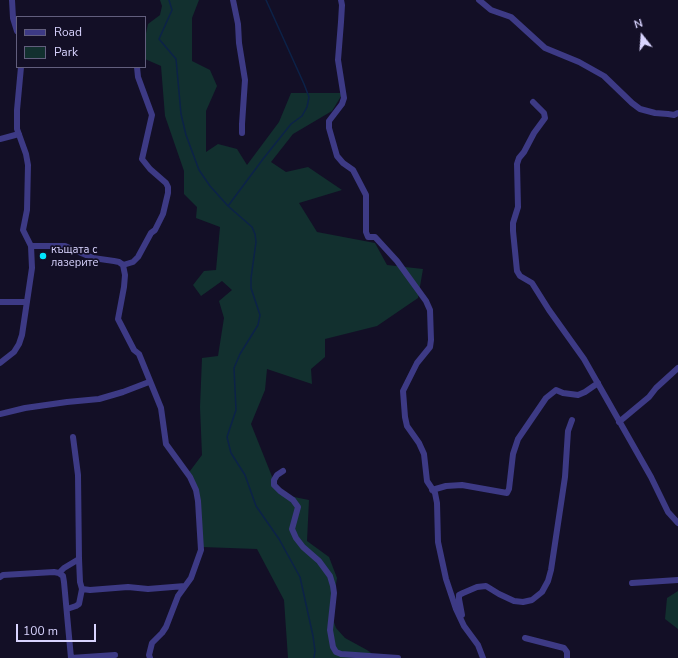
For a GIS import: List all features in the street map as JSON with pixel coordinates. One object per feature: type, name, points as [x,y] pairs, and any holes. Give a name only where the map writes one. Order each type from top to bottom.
[{"type":"street","points":[[12,0],[13,18],[16,28]]},
{"type":"street","points":[[234,0],[245,80],[242,133]]},
{"type":"street","points":[[341,0],[342,5],[338,60],[344,98],[342,104],[329,121],[329,128],[337,156],[354,170],[366,195],[366,232],[368,237],[375,237],[397,261],[426,301],[430,310],[430,347],[417,362],[407,380],[402,398],[407,426],[419,443],[424,454],[427,481],[435,494],[437,503],[438,542],[446,579],[456,609],[464,626],[478,645],[483,658]]},
{"type":"street","points":[[479,0],[491,10],[511,17],[545,48],[580,62],[604,76],[640,109],[655,113],[674,115],[678,113]]},
{"type":"street","points":[[0,363],[14,352],[19,344],[22,335],[32,268],[31,246],[23,230],[23,222],[27,210],[28,165],[19,134],[17,110],[21,68]]},
{"type":"street","points":[[123,265],[133,262],[138,257],[151,233],[155,230],[163,214],[168,193],[166,183],[150,169],[142,159],[152,115],[138,77],[137,68]]},
{"type":"street","points":[[533,102],[544,113],[545,118],[534,133],[517,164],[518,207],[513,230],[517,271],[520,276],[532,283],[549,310],[584,359],[618,422],[651,477],[668,512],[678,523]]},
{"type":"street","points":[[0,139],[19,134]]},
{"type":"street","points":[[31,246],[65,246],[93,258],[119,262],[123,265],[125,275],[118,319],[134,350],[138,354],[160,408],[166,444],[190,477],[196,490],[201,550],[191,578],[178,596],[166,627],[152,643],[149,655],[150,658]]},
{"type":"street","points":[[0,302],[27,302]]},
{"type":"street","points":[[618,422],[649,397],[656,388],[678,368]]},
{"type":"street","points":[[0,414],[25,408],[99,399],[149,382]]},
{"type":"street","points":[[432,490],[446,486],[462,485],[507,493],[509,489],[513,454],[518,439],[546,398],[556,390],[563,393],[578,395],[598,383]]},
{"type":"street","points":[[464,626],[459,599],[462,593],[477,587],[486,586],[514,601],[523,602],[532,600],[542,592],[548,581],[560,513],[568,431],[572,420]]},
{"type":"street","points":[[67,609],[79,604],[82,589],[80,582],[79,559],[78,474],[73,437]]},
{"type":"street","points":[[283,471],[277,475],[274,480],[274,485],[294,500],[298,507],[292,529],[296,538],[303,547],[319,561],[330,576],[333,586],[330,630],[336,652],[341,654],[398,658]]},
{"type":"street","points":[[59,573],[64,568],[79,559]]},
{"type":"street","points":[[0,577],[54,572],[59,573],[64,582],[71,658],[115,655]]},
{"type":"street","points":[[632,583],[678,580]]},
{"type":"street","points":[[82,589],[90,590],[128,587],[148,589],[185,586]]},
{"type":"street","points":[[525,638],[564,648],[567,652],[567,658]]},
{"type":"green space","points":[[160,0],[199,0],[192,18],[192,61],[210,70],[217,86],[206,111],[206,152],[218,144],[237,149],[247,165],[279,122],[291,93],[343,93],[332,111],[293,134],[271,162],[286,172],[308,167],[342,190],[299,203],[317,232],[375,243],[387,265],[423,269],[418,298],[377,326],[325,339],[325,357],[311,369],[312,384],[267,369],[265,390],[251,424],[279,494],[309,500],[307,541],[329,557],[337,578],[331,614],[336,628],[345,638],[378,658],[288,658],[284,600],[257,549],[202,547],[194,490],[187,475],[202,455],[200,407],[202,358],[218,356],[224,318],[219,301],[232,290],[222,281],[201,296],[193,285],[204,271],[216,270],[220,227],[196,218],[197,207],[184,194],[184,171],[165,116],[161,66],[146,59],[146,33],[148,24],[160,15],[162,6]]},
{"type":"green space","points":[[678,591],[678,629],[665,619],[667,598]]},
{"type":"waterway","points":[[169,0],[172,10],[159,39],[176,59],[181,114],[186,135],[199,170],[210,186],[228,206],[252,227],[255,234],[256,242],[251,288],[260,315],[258,325],[240,354],[234,368],[236,410],[227,437],[231,453],[245,475],[256,506],[279,539],[300,577],[313,636],[315,651],[314,658]]},
{"type":"waterway","points":[[228,206],[291,124],[302,116],[307,107],[309,97],[266,0]]},
{"type":"place","name":"къщата с лазерите","points":[[43,256]]}]
